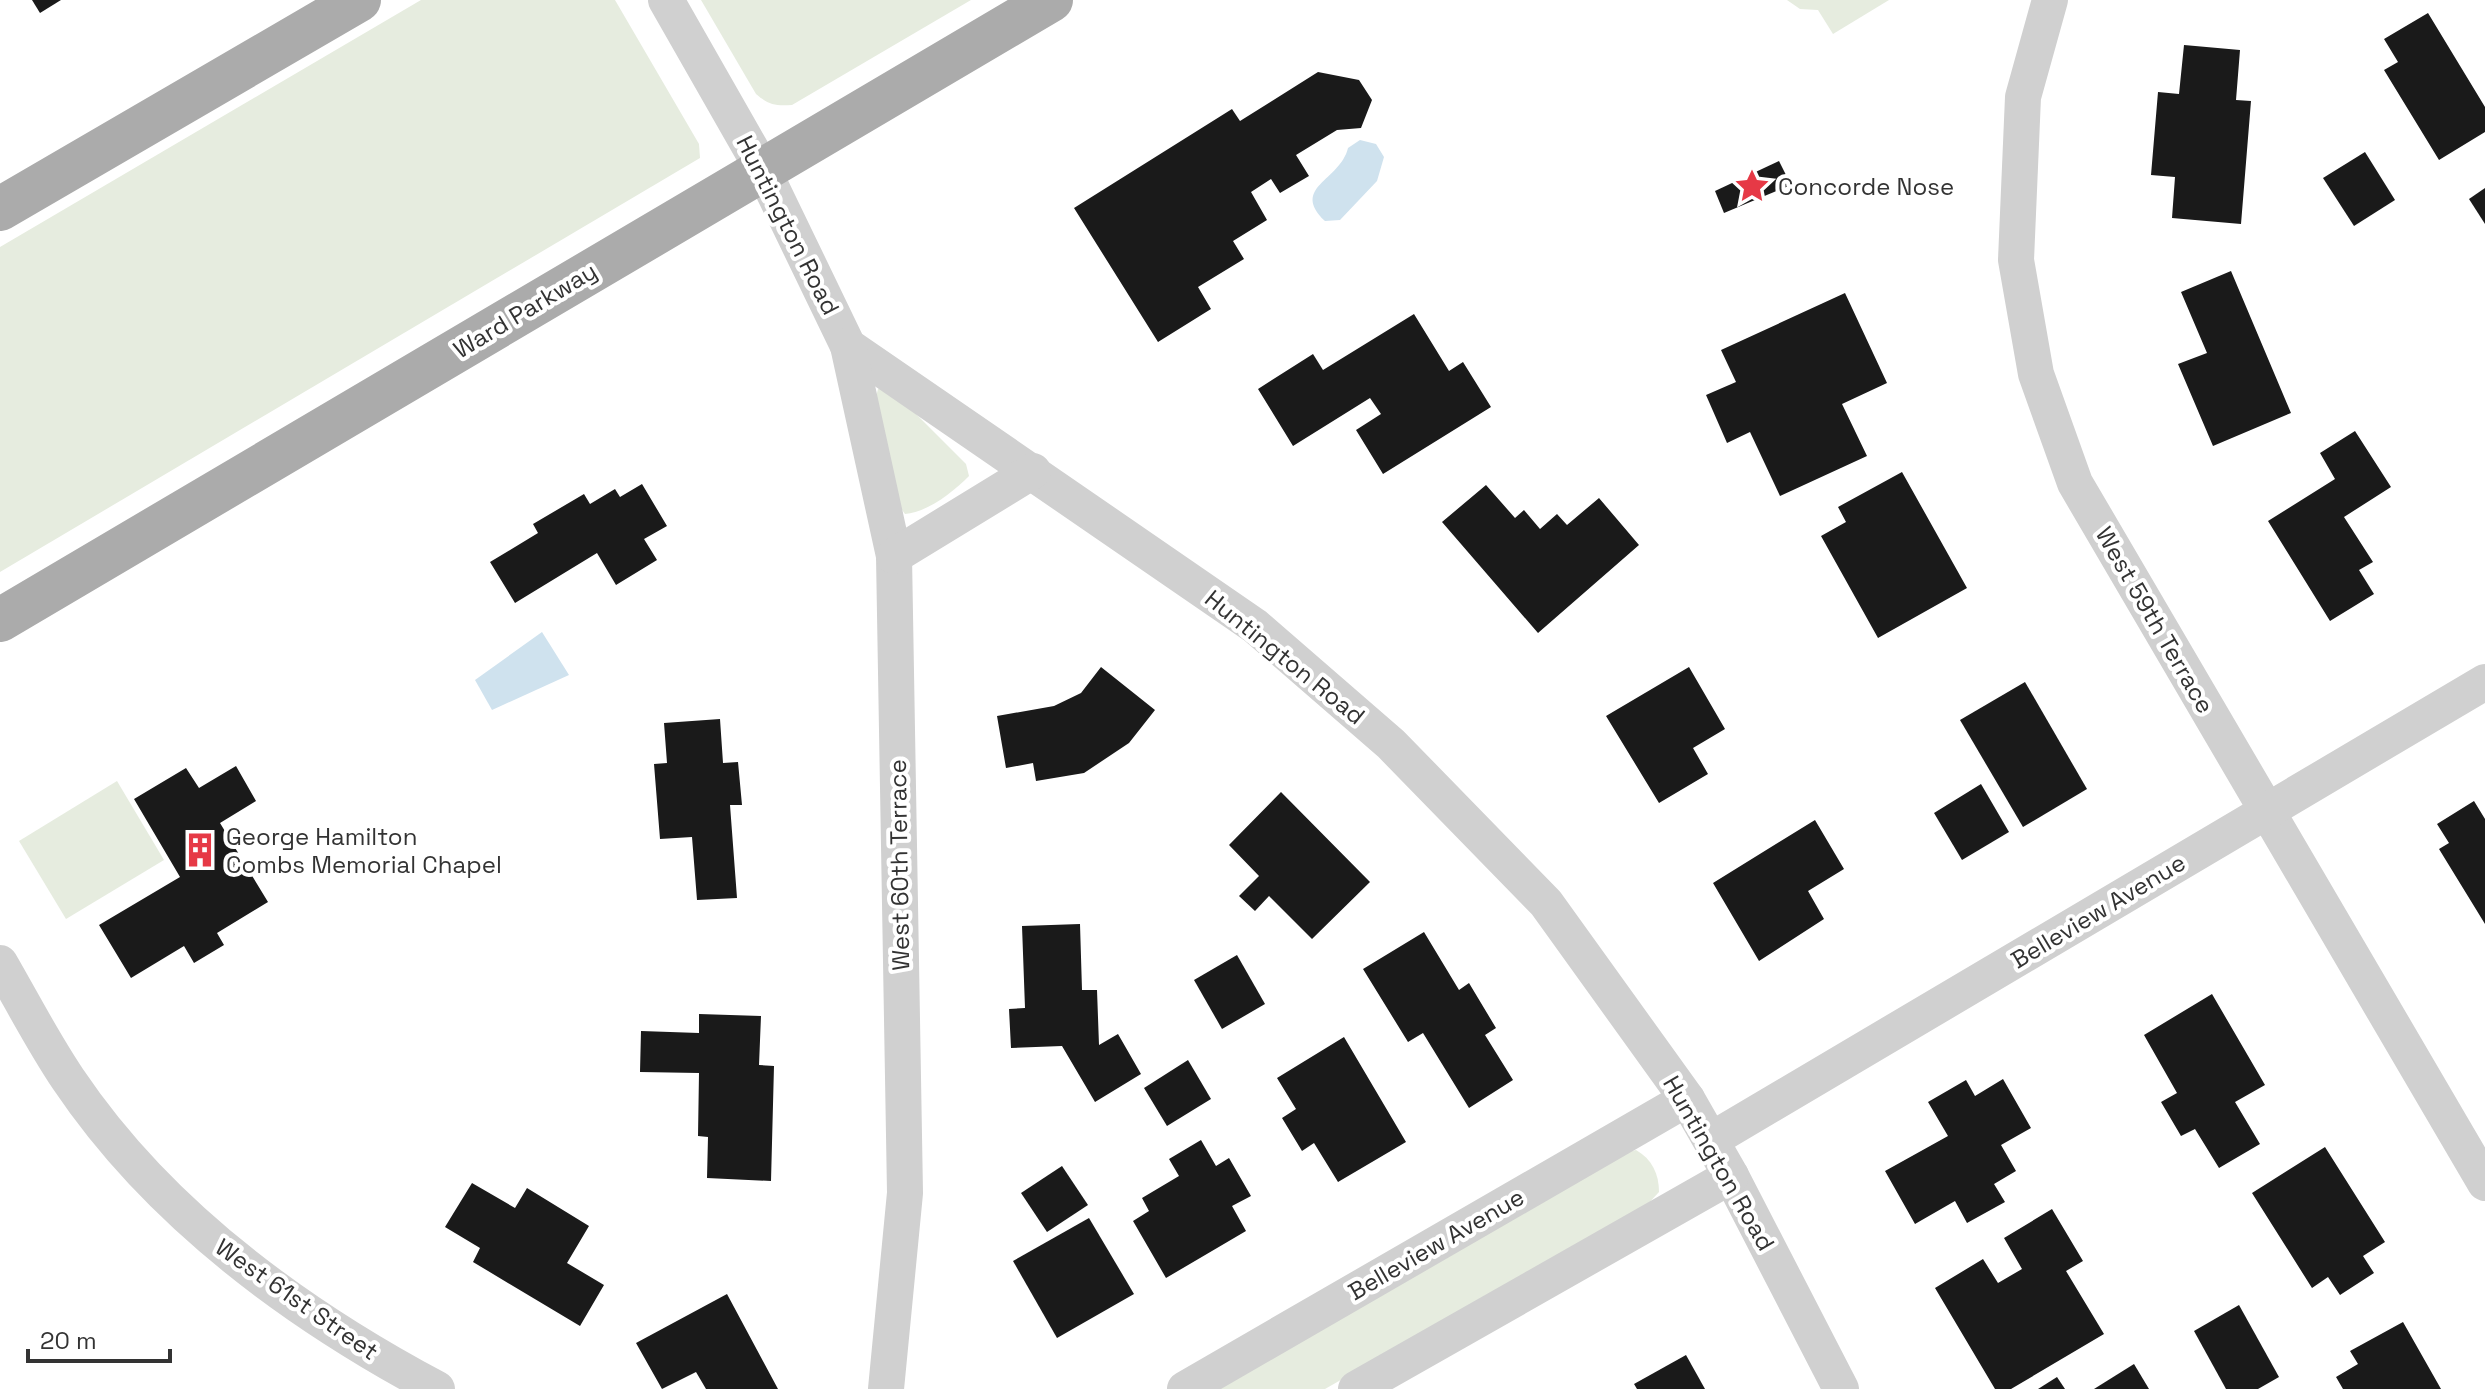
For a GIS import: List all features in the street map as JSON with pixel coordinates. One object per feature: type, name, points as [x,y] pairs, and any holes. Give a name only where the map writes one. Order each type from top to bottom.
[{"type":"main road","points":[[0,209],[359,0]]},
{"type":"main road","name":"Ward Parkway","points":[[0,620],[1051,0]]},
{"type":"street","name":"Huntington Road","points":[[666,0],[763,170],[848,346],[1255,626],[1391,744],[1546,903],[1687,1099],[1731,1176],[1841,1389]]},
{"type":"street","name":"West 59th Terrace","points":[[2050,0],[2023,97],[2016,260],[2036,374],[2075,483],[2485,1183]]},
{"type":"street","name":"West 60th Terrace","points":[[848,346],[894,556],[905,1193],[886,1389]]},
{"type":"street","points":[[894,556],[1033,471]]},
{"type":"street","name":"Belleview Avenue","points":[[1711,1140],[2485,682]]},
{"type":"street","name":"West 61st Street","points":[[0,963],[69,1080],[130,1158],[223,1250],[372,1355],[437,1389]]},
{"type":"street","name":"Belleview Avenue","points":[[1185,1389],[1687,1099]]},
{"type":"street","points":[[1356,1389],[1731,1176]]},
{"type":"shaded area","points":[[421,0],[615,0],[699,144],[700,158],[0,572],[0,247]]},
{"type":"shaded area","points":[[701,0],[971,0],[792,105],[777,105],[756,94]]},
{"type":"shaded area","points":[[1787,0],[1889,0],[1833,34],[1818,10],[1800,9]]},
{"type":"shaded area","points":[[890,388],[966,464],[969,476],[948,495],[905,514],[897,503],[875,401],[878,389]]},
{"type":"shaded area","points":[[117,781],[164,860],[66,919],[19,841]]},
{"type":"shaded area","points":[[1636,1150],[1650,1162],[1658,1179],[1659,1192],[1647,1205],[1325,1389],[1213,1389],[1621,1154]]},
{"type":"water","points":[[1360,140],[1376,144],[1384,157],[1377,181],[1340,220],[1325,221],[1316,209],[1313,200],[1315,192],[1336,169],[1348,148]]},
{"type":"water","points":[[542,632],[569,675],[492,710],[475,680]]},
{"type":"building","points":[[32,0],[61,0],[40,13]]},
{"type":"building","points":[[2428,13],[2485,107],[2485,132],[2439,160],[2384,70],[2398,62],[2384,39]]},
{"type":"building","points":[[2184,45],[2240,50],[2236,100],[2251,101],[2241,224],[2172,218],[2175,177],[2151,175],[2158,92],[2179,94]]},
{"type":"building","points":[[1318,72],[1359,80],[1372,100],[1361,128],[1337,130],[1296,155],[1309,176],[1280,193],[1271,179],[1251,192],[1267,220],[1233,241],[1244,259],[1198,287],[1211,309],[1158,342],[1074,208],[1232,109],[1240,121]]},
{"type":"building","points":[[2365,152],[2395,200],[2354,226],[2323,178]]},
{"type":"building","points":[[1779,161],[1791,185],[1724,213],[1715,191]]},
{"type":"building","points":[[2485,188],[2485,224],[2469,199]]},
{"type":"building","points":[[2231,271],[2291,413],[2213,446],[2178,364],[2207,353],[2181,292]]},
{"type":"building","points":[[1845,293],[1887,383],[1842,404],[1867,456],[1780,496],[1750,432],[1727,443],[1706,395],[1736,382],[1721,350]]},
{"type":"building","points":[[1414,314],[1449,371],[1463,362],[1491,407],[1383,474],[1356,430],[1381,414],[1370,398],[1293,446],[1258,389],[1313,354],[1323,370]]},
{"type":"building","points":[[2355,431],[2391,487],[2344,517],[2373,562],[2359,570],[2374,594],[2330,621],[2268,521],[2335,479],[2320,453]]},
{"type":"building","points":[[1902,472],[1967,588],[1878,638],[1821,536],[1846,522],[1838,507]]},
{"type":"building","points":[[642,484],[667,526],[644,539],[657,560],[616,585],[597,553],[515,603],[490,562],[538,533],[533,524],[584,494],[590,504],[615,489],[620,497]]},
{"type":"building","points":[[1486,485],[1515,518],[1524,510],[1540,529],[1557,514],[1567,525],[1599,498],[1639,545],[1538,633],[1442,522]]},
{"type":"building","points":[[1101,667],[1155,710],[1129,743],[1084,773],[1036,781],[1033,763],[1006,768],[997,716],[1054,706],[1081,693]]},
{"type":"building","points":[[1689,667],[1725,729],[1693,748],[1708,774],[1659,803],[1606,716]]},
{"type":"building","points":[[2025,682],[2087,789],[2023,827],[1960,720]]},
{"type":"building","points":[[720,719],[723,763],[738,762],[742,805],[730,805],[737,898],[697,900],[692,837],[660,839],[654,764],[667,763],[664,723]]},
{"type":"building","name":"George Hamilton Combs Memorial Chapel","points":[[236,766],[256,801],[220,823],[268,902],[217,933],[224,945],[194,963],[184,946],[131,978],[99,925],[180,877],[134,799],[186,768],[199,788]]},
{"type":"building","points":[[1981,784],[2009,832],[1962,860],[1934,813]]},
{"type":"building","points":[[1281,792],[1370,882],[1312,939],[1269,896],[1255,911],[1239,896],[1259,876],[1229,845]]},
{"type":"building","points":[[2474,801],[2485,819],[2485,924],[2439,849],[2449,843],[2437,824]]},
{"type":"building","points":[[1815,820],[1844,869],[1808,891],[1824,919],[1759,961],[1713,883]]},
{"type":"building","points":[[1080,924],[1082,990],[1097,990],[1099,1045],[1118,1034],[1141,1074],[1095,1102],[1062,1046],[1011,1048],[1009,1009],[1025,1008],[1022,926]]},
{"type":"building","points":[[1424,932],[1459,990],[1469,983],[1496,1028],[1485,1035],[1513,1080],[1469,1108],[1423,1033],[1408,1042],[1363,969]]},
{"type":"building","points":[[1237,955],[1265,1004],[1222,1029],[1194,980]]},
{"type":"building","points":[[2212,994],[2265,1085],[2235,1102],[2260,1144],[2219,1168],[2195,1129],[2181,1136],[2161,1102],[2177,1093],[2144,1035]]},
{"type":"building","points":[[699,1014],[761,1016],[759,1065],[774,1066],[771,1181],[707,1178],[708,1137],[698,1136],[699,1073],[640,1072],[641,1031],[699,1033]]},
{"type":"building","points":[[1344,1037],[1406,1142],[1338,1182],[1314,1143],[1302,1151],[1282,1118],[1296,1109],[1277,1078]]},
{"type":"building","points":[[1188,1060],[1211,1099],[1167,1126],[1144,1088]]},
{"type":"building","points":[[2003,1079],[2031,1128],[2001,1145],[2016,1171],[1994,1184],[2005,1202],[1967,1223],[1955,1201],[1915,1224],[1885,1171],[1948,1136],[1928,1102],[1966,1080],[1975,1096]]},
{"type":"building","points":[[1201,1140],[1216,1166],[1229,1158],[1251,1196],[1232,1206],[1246,1231],[1166,1278],[1133,1221],[1149,1211],[1142,1198],[1179,1176],[1169,1159]]},
{"type":"building","points":[[2325,1147],[2385,1242],[2363,1256],[2374,1273],[2340,1295],[2328,1277],[2312,1288],[2252,1193]]},
{"type":"building","points":[[1062,1166],[1088,1205],[1047,1232],[1021,1193]]},
{"type":"building","points":[[472,1183],[515,1208],[527,1188],[589,1226],[567,1263],[604,1285],[580,1326],[473,1262],[480,1248],[445,1227]]},
{"type":"building","points":[[2052,1209],[2083,1261],[2066,1271],[2104,1334],[2011,1389],[1995,1389],[1935,1288],[1983,1259],[1998,1283],[2022,1269],[2004,1238]]},
{"type":"building","points":[[1089,1218],[1134,1294],[1057,1338],[1013,1261]]},
{"type":"building","points":[[727,1294],[778,1389],[706,1389],[696,1372],[662,1389],[636,1343]]},
{"type":"building","points":[[2239,1305],[2279,1377],[2258,1389],[2226,1389],[2194,1331]]},
{"type":"building","points":[[2403,1322],[2441,1389],[2343,1389],[2336,1377],[2358,1364],[2350,1351]]},
{"type":"building","points":[[1686,1355],[1705,1389],[1637,1389],[1634,1384]]},
{"type":"building","points":[[2134,1364],[2149,1389],[2094,1389]]},
{"type":"building","points":[[2057,1377],[2065,1389],[2038,1389]]},
{"type":"place","name":"Concorde Nose","points":[[1752,186]]},
{"type":"place","name":"George Hamilton Combs Memorial Chapel","points":[[200,850]]}]
